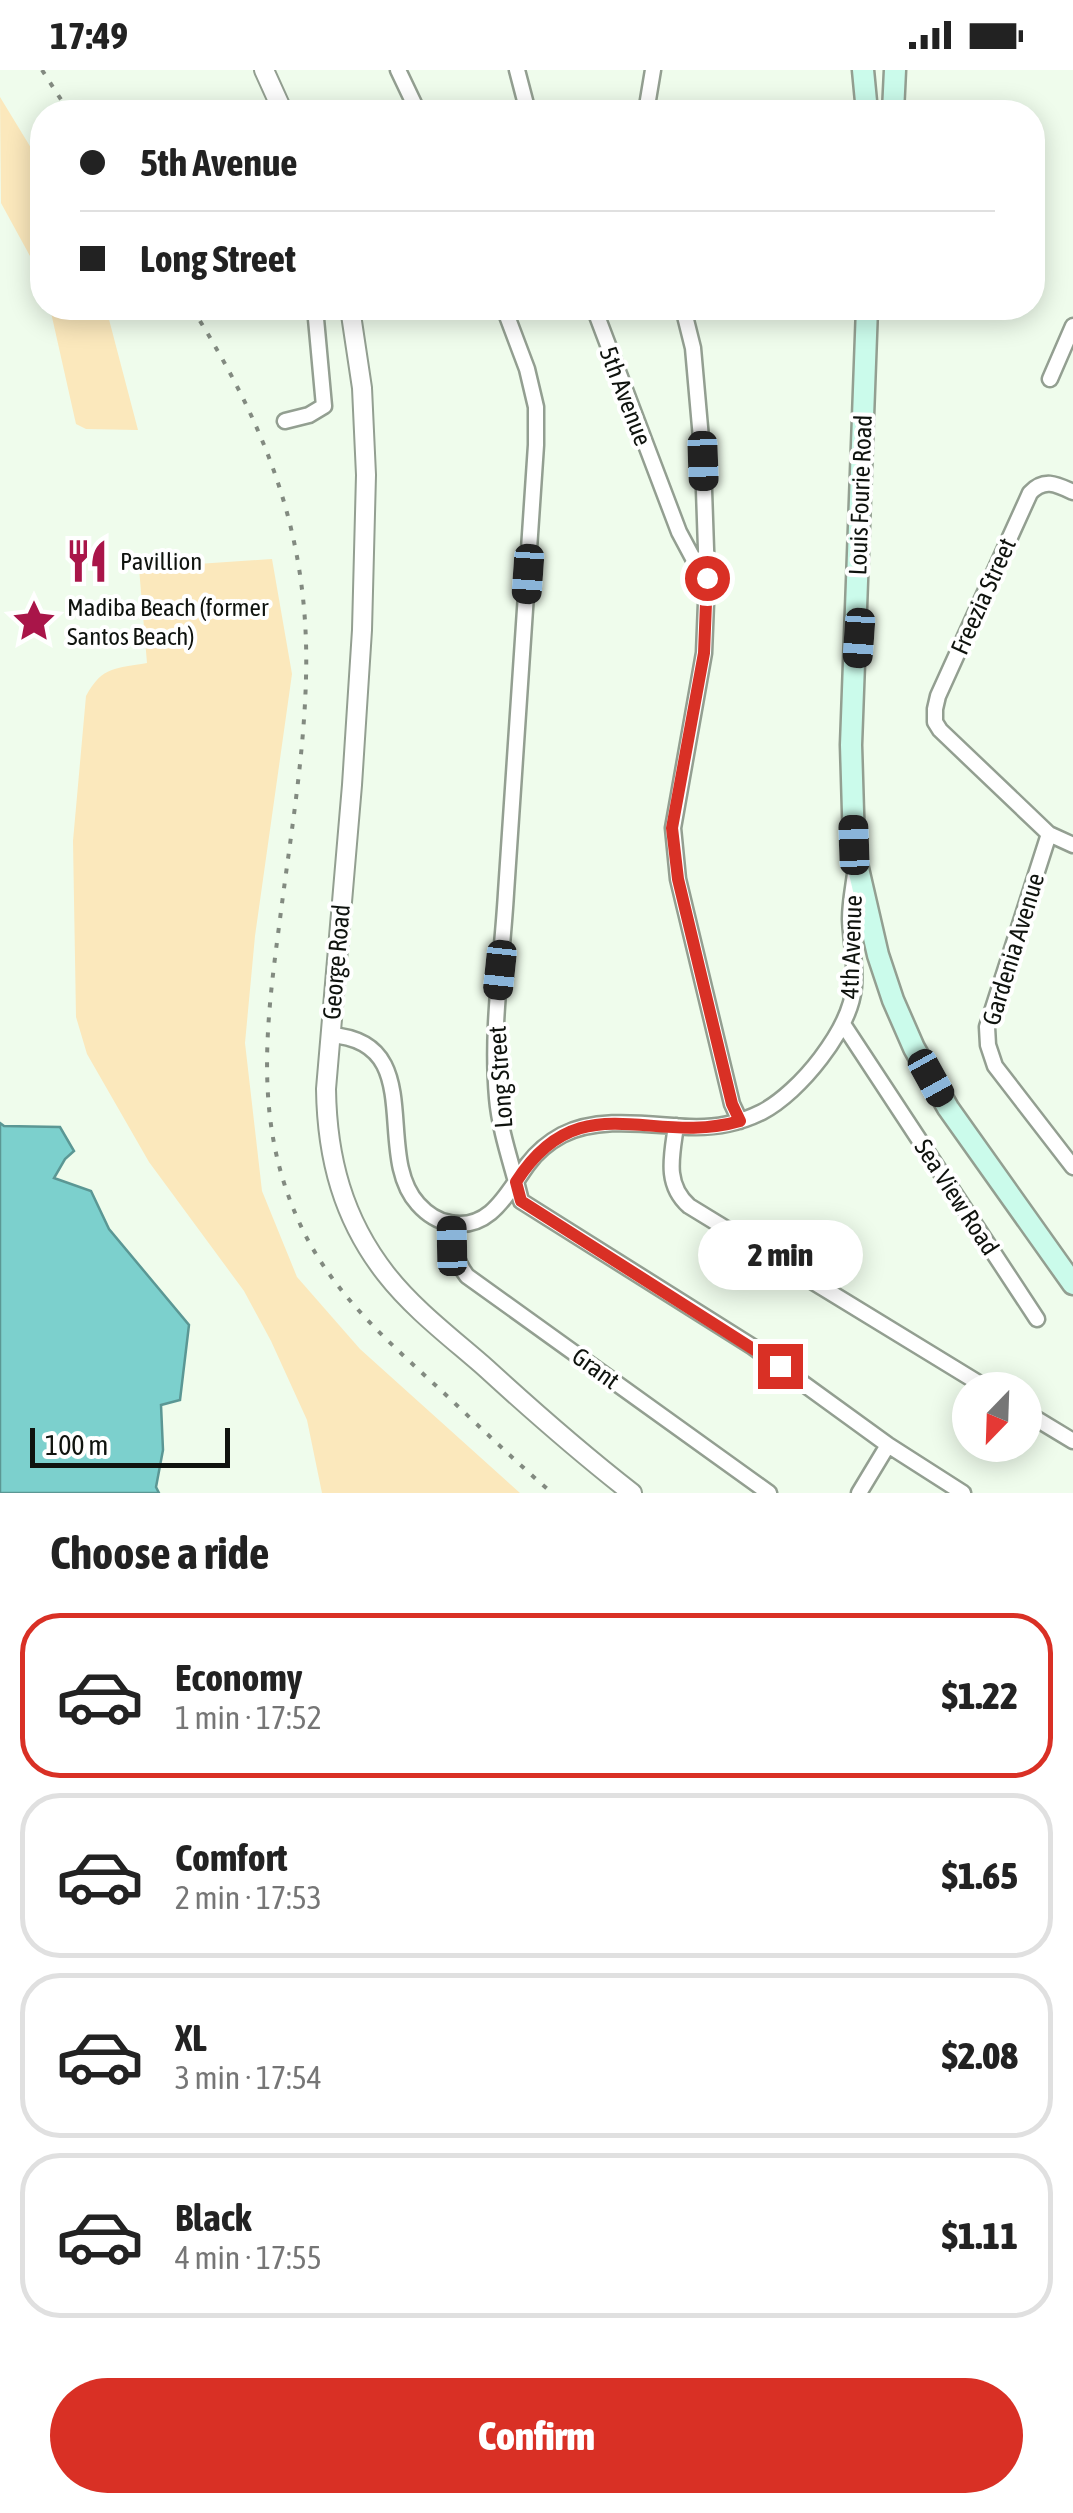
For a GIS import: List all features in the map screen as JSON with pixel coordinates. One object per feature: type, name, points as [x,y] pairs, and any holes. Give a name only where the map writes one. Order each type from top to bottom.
[{"type":"main road","points":[[863,70],[868,100]]},
{"type":"main road","points":[[871,100],[874,70]]},
{"type":"main road","points":[[894,100],[895,70]]},
{"type":"main road","name":"Louis Fourie Road","points":[[867,320],[852,745],[857,864],[878,955],[914,1048],[948,1108],[1073,1284]]},
{"type":"main road","points":[[852,745],[880,320]]},
{"type":"street","points":[[264,70],[278,100]]},
{"type":"street","points":[[398,70],[412,100]]},
{"type":"street","points":[[517,70],[525,100]]},
{"type":"street","points":[[648,100],[654,70]]},
{"type":"street","points":[[286,421],[324,406],[316,320]]},
{"type":"street","name":"George Road","points":[[352,320],[362,388],[366,474],[363,596],[352,785],[326,1089],[331,1156],[354,1222],[388,1277],[572,1446],[632,1493]]},
{"type":"street","name":"Long Street","points":[[509,320],[528,369],[536,406],[522,665],[494,1029],[501,1130],[521,1201],[753,1347],[888,1445],[963,1493]]},
{"type":"street","name":"5th Avenue","points":[[599,320],[680,532],[694,562],[707,578]]},
{"type":"street","points":[[686,320],[693,348],[703,461],[707,578],[704,653],[672,828],[678,879],[732,1104],[740,1121]]},
{"type":"street","points":[[1050,378],[1073,326]]},
{"type":"street","name":"Freezia Street","points":[[1049,834],[940,730],[934,710],[1030,493],[1046,482],[1073,492]]},
{"type":"street","points":[[1049,834],[1073,845]]},
{"type":"street","name":"Gardenia Avenue","points":[[1049,834],[987,1027],[988,1046],[995,1066],[1073,1167]]},
{"type":"street","name":"4th Avenue","points":[[452,1224],[486,1217],[499,1206],[540,1151],[578,1128],[602,1124],[714,1127],[766,1110],[793,1087],[816,1064],[843,1024],[854,987],[850,916],[857,864]]},
{"type":"street","name":"Sea View Road","points":[[843,1024],[1037,1319]]},
{"type":"street","points":[[330,1035],[350,1036],[382,1060],[392,1087],[398,1156],[407,1190],[427,1214],[452,1224]]},
{"type":"street","points":[[676,1126],[671,1177],[689,1206],[961,1372]]},
{"type":"street","name":"Grant","points":[[452,1224],[452,1246],[466,1276],[769,1493]]},
{"type":"street","points":[[1042,1422],[1073,1441]]},
{"type":"street","points":[[859,1493],[888,1445]]},
{"type":"shaded area","points":[[0,97],[30,146],[30,256],[1,203]]},
{"type":"shaded area","points":[[53,320],[109,320],[138,430],[86,429],[76,424]]},
{"type":"shaded area","points":[[272,559],[292,674],[255,936],[245,1043],[262,1191],[297,1277],[360,1349],[520,1493],[322,1493],[307,1420],[271,1341],[244,1291],[149,1162],[87,1054],[76,1017],[73,841],[86,696],[105,674],[147,663],[139,568]]},
{"type":"water","points":[[0,1123],[60,1127],[74,1151],[54,1178],[91,1191],[109,1229],[189,1325],[180,1400],[161,1405],[163,1450],[156,1487],[159,1493],[0,1493]]},
{"type":"railway","points":[[42,70],[61,100]]},
{"type":"railway","points":[[199,320],[242,395],[278,484],[300,576],[305,626],[300,768],[268,1035],[269,1111],[285,1186],[313,1249],[364,1317],[552,1493]]},
{"type":"place","name":"Pavillion","points":[[87,561]]},
{"type":"place","name":"Madiba Beach (former Santos Beach)","points":[[34,621]]},
{"type":"route","points":[[707,578],[704,653],[672,828],[678,879],[732,1104],[740,1121],[714,1127],[602,1124],[578,1128],[540,1151],[516,1182],[521,1201],[780,1366]]}]
